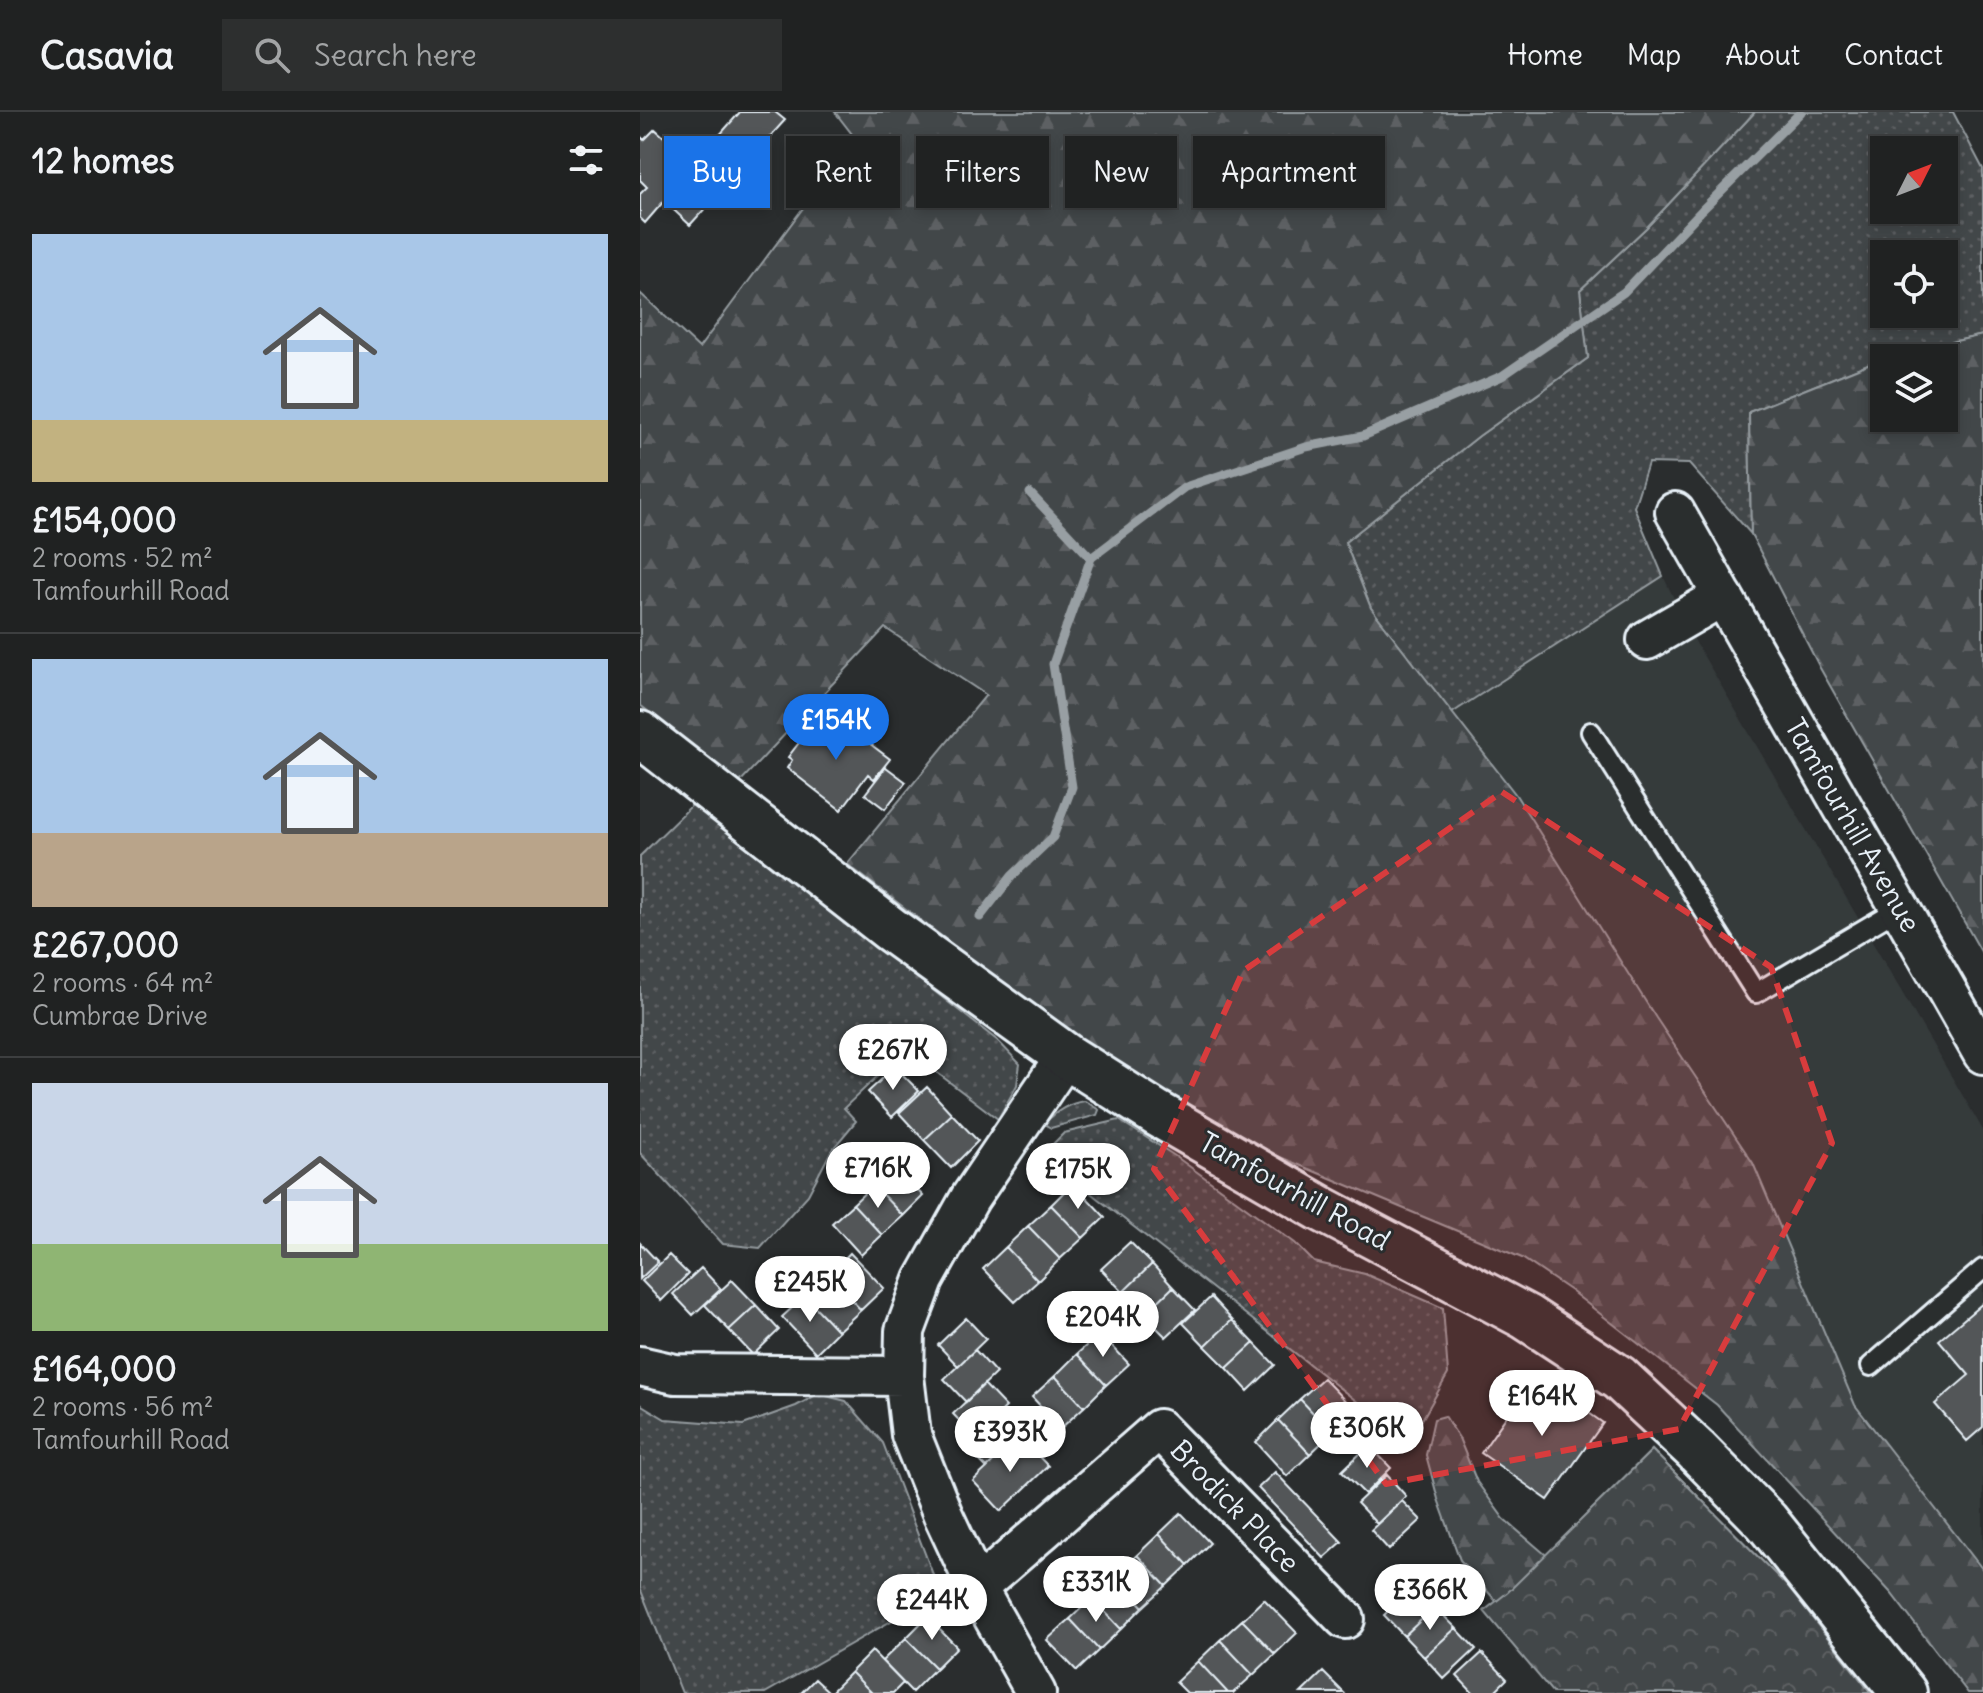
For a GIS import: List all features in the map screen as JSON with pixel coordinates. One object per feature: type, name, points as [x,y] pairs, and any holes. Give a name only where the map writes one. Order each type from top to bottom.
[{"type":"main road","name":"Tamfourhill Road","points":[[640,734],[890,929],[1066,1056],[1156,1113],[1320,1208],[1526,1317],[1619,1378],[1766,1521],[1904,1693]]},
{"type":"street","name":"Tamfourhill Avenue","points":[[1675,512],[1983,1054]]},
{"type":"street","points":[[1647,640],[1723,596]]},
{"type":"street","points":[[1036,1693],[977,1588],[911,1435],[904,1376],[905,1331],[924,1280],[970,1198],[1066,1056]]},
{"type":"street","points":[[640,1366],[675,1374],[904,1376]]},
{"type":"street","name":"Brodick Place","points":[[977,1588],[1159,1429],[1345,1619]]},
{"type":"lane","points":[[1591,732],[1756,993],[1900,908]]},
{"type":"lane","points":[[1871,1366],[1983,1269]]},
{"type":"highlighted area","points":[[1502,792],[1771,967],[1832,1143],[1679,1429],[1386,1484],[1154,1169],[1243,971]]},
{"type":"shaded area","points":[[1663,576],[1696,643],[1983,1130],[1983,1570],[1855,1405],[1753,1163],[1656,1018],[1516,795],[1452,713]]},
{"type":"green space","points":[[835,112],[1755,112],[1647,227],[1580,290],[1588,358],[1479,436],[1345,542],[1371,608],[1516,795],[1656,1018],[1753,1163],[1855,1405],[1983,1570],[1983,1693],[1968,1693],[1891,1593],[1717,1405],[1571,1291],[1522,1258],[1268,1152],[1114,1062],[847,864],[986,695],[885,628],[740,782],[640,705],[640,293],[699,348],[803,208],[900,208],[900,136],[853,136]]},
{"type":"green space","points":[[1755,112],[1953,112],[1983,169],[1983,335],[1942,344],[1870,344],[1870,363],[1749,412],[1751,534],[1689,464],[1648,463],[1634,507],[1663,576],[1452,713],[1371,608],[1345,542],[1479,436],[1588,358],[1580,290],[1647,227]]},
{"type":"green space","points":[[1983,335],[1983,955],[1820,668],[1751,534],[1749,412],[1870,363],[1870,432],[1958,432],[1958,344],[1942,344]]},
{"type":"green space","points":[[694,803],[998,1041],[1020,1064],[1017,1085],[998,1119],[906,1049],[844,1108],[856,1121],[831,1151],[808,1195],[760,1248],[723,1244],[640,1153],[640,856]]},
{"type":"green space","points":[[1085,1101],[1099,1110],[1097,1115],[1051,1128],[1044,1124],[1063,1108]]},
{"type":"green space","points":[[1119,1120],[1175,1156],[1295,1243],[1314,1262],[1365,1274],[1443,1308],[1448,1374],[1419,1425],[1387,1425],[1042,1155],[1064,1133]]},
{"type":"green space","points":[[818,1394],[846,1401],[883,1443],[940,1593],[765,1693],[682,1693],[640,1588],[640,1404],[665,1419],[743,1425],[796,1406]]},
{"type":"green space","points":[[1445,1416],[1459,1438],[1477,1482],[1504,1519],[1546,1555],[1652,1450],[1787,1586],[1871,1693],[1496,1601],[1460,1560],[1438,1499],[1426,1455],[1434,1419]]},
{"type":"green space","points":[[1652,1450],[1787,1586],[1871,1693],[1553,1693],[1484,1611],[1508,1592]]},
{"type":"building","points":[[740,112],[775,112],[785,120],[770,137],[719,136]]},
{"type":"building","points":[[655,129],[664,137],[664,201],[645,223],[640,218],[640,194],[647,187],[640,180],[640,136],[644,140]]},
{"type":"building","points":[[672,208],[705,208],[690,225]]},
{"type":"building","points":[[837,719],[890,759],[874,779],[868,774],[841,810],[787,768],[792,760],[788,757],[812,726],[824,736]]},
{"type":"building","points":[[886,767],[906,782],[885,809],[865,794]]},
{"type":"building","points":[[895,1067],[919,1091],[892,1117],[868,1092]]},
{"type":"building","points":[[927,1087],[952,1114],[924,1140],[899,1113]]},
{"type":"building","points":[[952,1114],[978,1141],[951,1168],[924,1140]]},
{"type":"building","points":[[894,1165],[923,1196],[903,1216],[873,1185]]},
{"type":"building","points":[[1073,1183],[1105,1217],[1083,1238],[1051,1205]]},
{"type":"building","points":[[873,1185],[903,1216],[882,1235],[853,1204]]},
{"type":"building","points":[[853,1204],[882,1235],[861,1255],[832,1223]]},
{"type":"building","points":[[1051,1205],[1083,1238],[1060,1259],[1028,1226]]},
{"type":"building","points":[[1028,1226],[1060,1259],[1038,1281],[1006,1247]]},
{"type":"building","points":[[1130,1242],[1152,1264],[1123,1292],[1101,1269]]},
{"type":"building","points":[[640,1243],[658,1262],[640,1279]]},
{"type":"building","points":[[1006,1247],[1038,1281],[1015,1302],[983,1269]]},
{"type":"building","points":[[850,1253],[884,1288],[861,1310],[828,1275]]},
{"type":"building","points":[[669,1255],[688,1274],[661,1301],[642,1281]]},
{"type":"building","points":[[1152,1264],[1173,1287],[1144,1315],[1123,1292]]},
{"type":"building","points":[[701,1268],[721,1289],[693,1315],[673,1294]]},
{"type":"building","points":[[828,1275],[861,1310],[838,1331],[805,1296]]},
{"type":"building","points":[[732,1280],[756,1305],[729,1330],[705,1305]]},
{"type":"building","points":[[1173,1287],[1195,1310],[1166,1337],[1144,1315]]},
{"type":"building","points":[[805,1296],[838,1331],[816,1353],[782,1317]]},
{"type":"building","points":[[1211,1297],[1232,1320],[1205,1346],[1183,1323]]},
{"type":"building","points":[[1983,1303],[1983,1427],[1967,1441],[1935,1404],[1969,1375],[1939,1340]]},
{"type":"building","points":[[756,1305],[779,1330],[753,1355],[729,1330]]},
{"type":"building","points":[[966,1318],[986,1339],[958,1366],[938,1345]]},
{"type":"building","points":[[1232,1320],[1254,1343],[1227,1368],[1205,1346]]},
{"type":"building","points":[[1100,1333],[1129,1364],[1106,1385],[1077,1354]]},
{"type":"building","points":[[1254,1343],[1275,1365],[1248,1391],[1227,1368]]},
{"type":"building","points":[[975,1350],[996,1373],[966,1402],[944,1379]]},
{"type":"building","points":[[1077,1354],[1106,1385],[1084,1407],[1055,1376]]},
{"type":"building","points":[[1535,1375],[1603,1423],[1548,1500],[1481,1453]]},
{"type":"building","points":[[1055,1376],[1084,1407],[1061,1428],[1032,1397]]},
{"type":"building","points":[[1323,1378],[1355,1411],[1332,1433],[1300,1399]]},
{"type":"building","points":[[984,1384],[1006,1407],[975,1437],[953,1414]]},
{"type":"building","points":[[1300,1399],[1332,1433],[1310,1454],[1278,1420]]},
{"type":"building","points":[[995,1417],[1016,1440],[987,1468],[965,1446]]},
{"type":"building","points":[[1278,1420],[1310,1454],[1287,1476],[1256,1442]]},
{"type":"building","points":[[1020,1437],[1048,1466],[1001,1511],[973,1481]]},
{"type":"building","points":[[1369,1445],[1391,1468],[1365,1494],[1342,1471]]},
{"type":"building","points":[[1275,1472],[1342,1542],[1324,1558],[1258,1488]]},
{"type":"building","points":[[1387,1475],[1406,1496],[1377,1524],[1357,1503]]},
{"type":"building","points":[[1402,1501],[1421,1520],[1389,1550],[1371,1530]]},
{"type":"building","points":[[1181,1513],[1210,1543],[1188,1565],[1159,1534]]},
{"type":"building","points":[[1159,1534],[1188,1565],[1166,1586],[1137,1555]]},
{"type":"building","points":[[1137,1555],[1166,1586],[1143,1607],[1114,1576]]},
{"type":"building","points":[[1114,1576],[1143,1607],[1121,1629],[1092,1598]]},
{"type":"building","points":[[1415,1585],[1435,1607],[1404,1636],[1384,1615]]},
{"type":"building","points":[[1092,1598],[1121,1629],[1099,1650],[1070,1619]]},
{"type":"building","points":[[1264,1599],[1297,1633],[1275,1654],[1242,1620]]},
{"type":"building","points":[[1435,1607],[1456,1628],[1424,1657],[1404,1636]]},
{"type":"building","points":[[927,1617],[957,1647],[936,1668],[906,1638]]},
{"type":"building","points":[[1070,1619],[1099,1650],[1077,1671],[1047,1640]]},
{"type":"building","points":[[1242,1620],[1275,1654],[1253,1675],[1220,1640]]},
{"type":"building","points":[[1456,1628],[1476,1649],[1444,1679],[1424,1657]]},
{"type":"building","points":[[906,1638],[936,1668],[912,1692],[882,1661]]},
{"type":"building","points":[[1220,1640],[1253,1675],[1233,1693],[1228,1693],[1198,1661]]},
{"type":"building","points":[[872,1651],[903,1683],[893,1693],[872,1693],[851,1672]]},
{"type":"building","points":[[1482,1653],[1507,1679],[1493,1693],[1473,1693],[1457,1676]]},
{"type":"building","points":[[1198,1661],[1228,1693],[1187,1693],[1176,1682]]},
{"type":"building","points":[[851,1672],[872,1693],[830,1693]]},
{"type":"building","points":[[1323,1672],[1344,1693],[1301,1693]]},
{"type":"building","points":[[815,1679],[830,1693],[801,1693]]},
{"type":"waterway","points":[[980,917],[1012,876],[1053,837],[1072,787],[1053,664],[1091,558],[1185,487],[1306,447],[1363,436],[1502,376],[1624,292],[1801,112]]},
{"type":"waterway","points":[[1030,493],[1091,558]]}]
